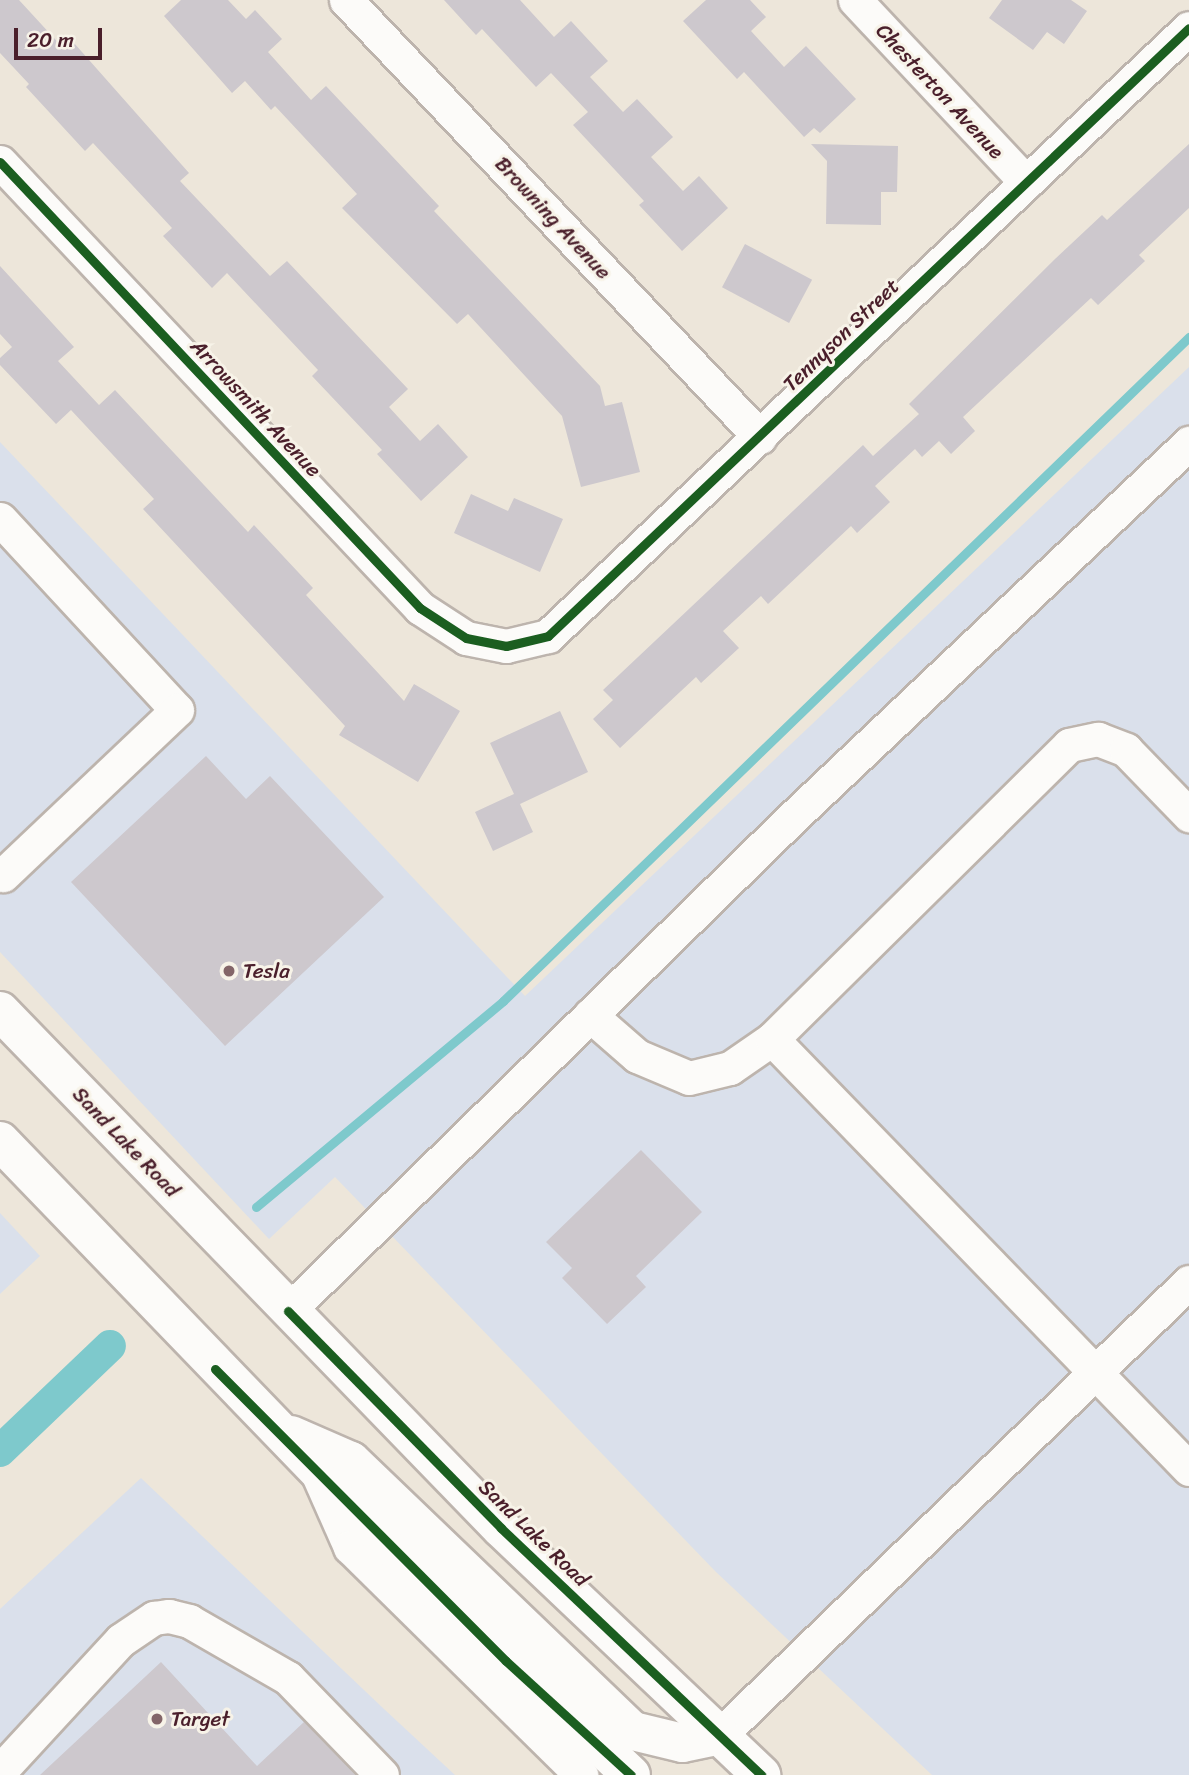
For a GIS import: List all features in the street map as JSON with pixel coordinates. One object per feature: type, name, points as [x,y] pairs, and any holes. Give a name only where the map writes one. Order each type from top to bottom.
[{"type":"main road","name":"Sand Lake Road","points":[[0,1011],[501,1528],[761,1775]]},
{"type":"main road","points":[[0,1141],[316,1472],[506,1661],[631,1775]]},
{"type":"main road","points":[[273,1428],[351,1461],[633,1731],[683,1743],[720,1735]]},
{"type":"street","name":"Browning Avenue","points":[[346,0],[760,437]]},
{"type":"street","name":"Chesterton Avenue","points":[[855,0],[1026,182]]},
{"type":"street","name":"Tennyson Street","points":[[506,646],[548,636],[1189,28]]},
{"type":"street","name":"Arrowsmith Avenue","points":[[0,162],[420,608],[466,638],[506,646]]},
{"type":"street","points":[[288,1311],[590,1015],[1189,443]]},
{"type":"street","points":[[0,519],[177,710],[3,875]]},
{"type":"street","points":[[590,1015],[637,1056],[689,1078],[730,1068],[772,1039],[1069,745],[1098,739],[1126,750],[1189,816]]},
{"type":"street","points":[[772,1039],[1189,1469]]},
{"type":"street","points":[[720,1735],[1093,1371],[1189,1282]]},
{"type":"street","points":[[316,1472],[350,1547],[581,1775]]},
{"type":"street","points":[[0,1771],[121,1640],[154,1618],[169,1616],[189,1621],[288,1678],[383,1775]]},
{"type":"shaded area","points":[[1189,367],[1189,1775],[932,1775],[716,1572],[335,1177],[269,1239],[0,952],[0,442],[525,996]]},
{"type":"shaded area","points":[[0,1213],[40,1256],[0,1294]]},
{"type":"shaded area","points":[[141,1478],[455,1775],[0,1775],[0,1609]]},
{"type":"building","points":[[0,0],[19,0],[65,50],[74,43],[189,173],[180,181],[270,276],[287,261],[408,389],[389,407],[420,441],[438,424],[468,457],[421,501],[377,454],[382,450],[312,376],[318,370],[227,273],[212,288],[163,236],[172,228],[93,143],[85,151],[26,87],[29,84],[0,53]]},
{"type":"building","points":[[181,0],[228,0],[246,19],[255,10],[282,39],[268,52],[311,100],[326,86],[439,206],[434,211],[600,386],[605,406],[622,402],[640,472],[581,487],[562,416],[468,314],[457,324],[342,208],[357,194],[275,106],[271,110],[245,81],[232,93],[164,16]]},
{"type":"building","points":[[444,0],[520,0],[554,37],[571,21],[608,61],[590,77],[623,112],[637,99],[673,137],[651,157],[683,191],[699,176],[728,208],[682,251],[639,205],[644,201],[573,125],[588,112],[551,73],[536,87],[482,29],[476,35]]},
{"type":"building","points":[[706,0],[750,0],[766,17],[751,31],[784,67],[806,46],[856,99],[820,133],[814,128],[804,137],[744,72],[737,79],[683,21]]},
{"type":"building","points":[[1002,0],[1071,0],[1087,11],[1064,44],[1047,32],[1033,50],[989,18]]},
{"type":"building","points":[[811,144],[898,146],[897,192],[881,192],[881,225],[826,224],[827,161]]},
{"type":"building","points":[[1189,144],[1189,208],[1139,255],[1145,261],[1098,305],[1091,298],[963,417],[975,431],[951,454],[939,441],[922,457],[915,449],[875,486],[890,502],[857,533],[851,526],[768,604],[761,596],[723,631],[739,648],[701,683],[696,677],[620,748],[593,719],[613,700],[603,690],[863,445],[873,456],[919,414],[909,404],[1102,215],[1107,220]]},
{"type":"building","points":[[745,244],[812,280],[789,323],[722,287]]},
{"type":"building","points":[[0,266],[74,347],[58,361],[99,405],[115,390],[248,532],[254,525],[313,588],[306,595],[404,701],[414,684],[460,711],[418,782],[339,735],[345,726],[143,509],[154,499],[71,410],[56,424],[0,365],[0,358],[12,347],[0,334]]},
{"type":"building","points":[[471,494],[508,511],[514,498],[563,519],[540,572],[454,533]]},
{"type":"building","points":[[560,711],[588,772],[520,804],[533,832],[493,851],[475,812],[514,794],[490,743]]},
{"type":"building","name":"Tesla","points":[[206,756],[246,799],[270,776],[384,897],[225,1046],[71,882]]},
{"type":"building","points":[[641,1150],[702,1212],[636,1276],[646,1287],[607,1324],[562,1278],[572,1268],[546,1242]]},
{"type":"building","name":"Target","points":[[161,1662],[257,1766],[304,1722],[355,1775],[40,1775]]},
{"type":"waterway","points":[[256,1207],[503,1001],[1189,337]]},
{"type":"waterway","points":[[0,1451],[110,1346]]},
{"type":"cycle path","points":[[0,162],[420,608],[466,638],[506,646],[548,636],[1189,28]]},
{"type":"cycle path","points":[[288,1311],[501,1528],[761,1775]]},
{"type":"cycle path","points":[[215,1369],[506,1661],[631,1775]]},
{"type":"place","name":"Tesla","points":[[229,971]]},
{"type":"place","name":"Target","points":[[157,1719]]}]
